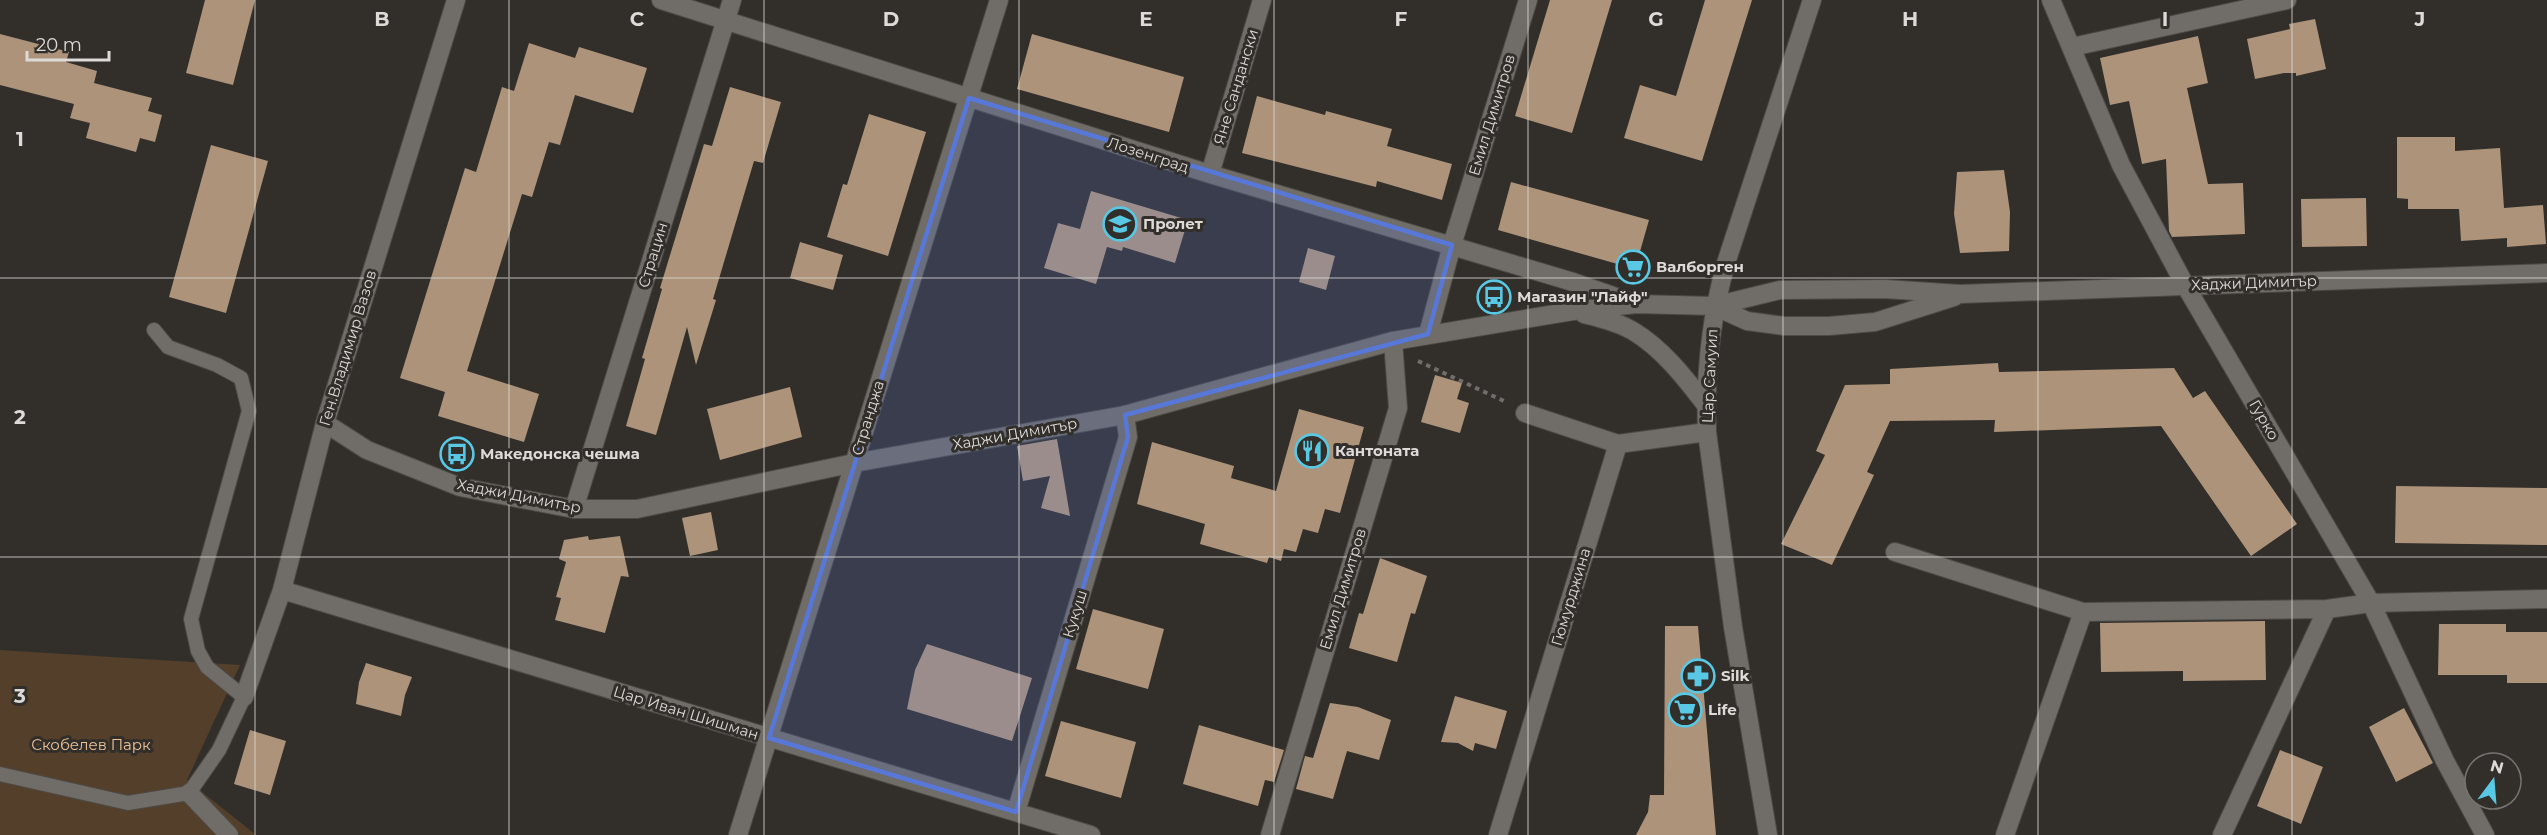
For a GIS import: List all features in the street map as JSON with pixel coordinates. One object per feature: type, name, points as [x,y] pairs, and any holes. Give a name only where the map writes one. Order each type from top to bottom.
[{"type":"street","name":"Ген.Владимир Вазов","points":[[244,697],[282,590],[325,423],[456,0]]},
{"type":"street","name":"Лозенград","points":[[661,0],[1210,174],[1574,282],[1636,304]]},
{"type":"street","name":"Страцин","points":[[574,509],[732,0]]},
{"type":"street","name":"Странджа","points":[[738,835],[999,0]]},
{"type":"street","name":"Яне Сандански","points":[[1210,174],[1262,0]]},
{"type":"street","name":"Емил Димитров","points":[[1428,334],[1452,245],[1528,0]]},
{"type":"street","name":"Цар Самуил","points":[[1768,835],[1733,627],[1707,432],[1706,405],[1714,306],[1812,0]]},
{"type":"street","name":"Гурко","points":[[2051,0],[2121,165],[2185,285],[2372,603],[2445,761],[2485,835]]},
{"type":"street","points":[[2072,47],[2287,0]]},
{"type":"street","name":"Хаджи Димитър","points":[[325,423],[367,450],[460,487],[574,509],[637,509],[854,463],[1125,415],[1393,346],[1428,334],[1574,311],[1636,304],[1714,306],[1780,290],[1885,289],[1960,294],[2547,273]]},
{"type":"street","name":"Хаджи Димитър","points":[[1714,306],[1747,321],[1784,326],[1829,326],[1875,322],[1960,294]]},
{"type":"street","points":[[1574,311],[1632,330],[1669,361],[1706,405]]},
{"type":"street","name":"Емил Димитров","points":[[1270,835],[1398,408],[1393,346]]},
{"type":"street","points":[[1525,413],[1618,444],[1707,432]]},
{"type":"street","name":"Кукуш","points":[[1016,812],[1128,437],[1125,415]]},
{"type":"street","name":"Гюмурджина","points":[[1498,835],[1618,444]]},
{"type":"street","points":[[1895,552],[2083,612],[2327,609],[2372,603],[2547,599]]},
{"type":"street","name":"Цар Иван Шишман","points":[[282,590],[1091,835]]},
{"type":"street","points":[[2222,835],[2327,609]]},
{"type":"street","points":[[2005,835],[2083,612]]},
{"type":"street","points":[[189,793],[229,835]]},
{"type":"lane","points":[[0,774],[128,803],[189,793],[219,750],[244,697],[207,667],[198,651],[191,619],[249,411],[244,389],[241,378],[217,365],[168,347],[154,330]]},
{"type":"path","points":[[1393,346],[1525,413]]},
{"type":"highlighted area","points":[[969,98],[1452,245],[1428,334],[1125,415],[1128,437],[1016,812],[769,738]]},
{"type":"green space","name":"Скобелев Парк","points":[[0,650],[240,665],[187,780],[256,835],[0,835]]},
{"type":"building","points":[[205,0],[255,0],[233,85],[186,73]]},
{"type":"building","points":[[1550,0],[1612,0],[1572,133],[1515,116]]},
{"type":"building","points":[[1705,0],[1752,0],[1702,161],[1624,138],[1640,85],[1676,96]]},
{"type":"building","points":[[2315,19],[2326,69],[2296,76],[2296,73],[2284,73],[2255,79],[2247,39],[2290,29],[2289,24]]},
{"type":"building","points":[[0,34],[69,52],[66,62],[97,71],[94,83],[152,98],[148,111],[162,115],[155,142],[140,138],[136,152],[86,138],[90,123],[70,118],[74,104],[0,85]]},
{"type":"building","points":[[1032,34],[1184,77],[1169,132],[1017,89]]},
{"type":"building","points":[[2198,36],[2208,83],[2187,88],[2208,184],[2243,183],[2245,234],[2172,237],[2169,231],[2166,159],[2142,164],[2129,101],[2110,105],[2100,58]]},
{"type":"building","points":[[529,43],[575,58],[579,47],[647,68],[633,113],[575,95],[560,145],[549,142],[532,197],[522,194],[467,371],[539,394],[524,442],[438,416],[445,392],[400,378],[465,168],[476,172],[502,87],[514,91]]},
{"type":"building","points":[[730,87],[781,102],[763,163],[754,161],[696,365],[687,327],[656,435],[626,426],[645,359],[642,358],[662,289],[660,288],[704,144],[712,146]]},
{"type":"building","points":[[1257,96],[1325,115],[1326,111],[1392,129],[1387,146],[1452,164],[1442,200],[1377,181],[1376,187],[1242,153]]},
{"type":"building","points":[[869,114],[926,132],[888,256],[827,237],[843,184],[847,185]]},
{"type":"building","points":[[2397,137],[2455,137],[2455,151],[2500,148],[2504,208],[2543,205],[2546,244],[2507,247],[2507,238],[2461,241],[2459,209],[2408,209],[2408,199],[2397,198]]},
{"type":"building","points":[[211,145],[268,161],[226,313],[169,297]]},
{"type":"building","points":[[2004,170],[2010,212],[2009,251],[1960,253],[1954,214],[1957,172]]},
{"type":"building","points":[[1511,182],[1649,220],[1635,269],[1498,230]]},
{"type":"building","points":[[1091,191],[1188,220],[1175,263],[1123,247],[1122,251],[1107,247],[1096,284],[1044,268],[1058,223],[1080,229]]},
{"type":"building","points":[[2366,198],[2367,246],[2302,247],[2301,199]]},
{"type":"building","points":[[800,242],[843,255],[833,290],[790,278]]},
{"type":"building","points":[[1308,248],[1335,256],[1326,290],[1299,282]]},
{"type":"building","points":[[1998,363],[1999,372],[2174,368],[2193,398],[2205,391],[2297,524],[2251,556],[2161,426],[1994,432],[1995,420],[1890,421],[1867,472],[1874,475],[1832,565],[1781,544],[1825,455],[1816,451],[1845,385],[1890,384],[1890,369]]},
{"type":"building","points":[[1435,375],[1462,383],[1457,399],[1469,403],[1460,433],[1421,422]]},
{"type":"building","points":[[790,387],[802,437],[720,460],[707,409]]},
{"type":"building","points":[[1299,409],[1364,427],[1340,513],[1325,509],[1318,533],[1303,529],[1296,552],[1284,549],[1281,561],[1269,557],[1267,563],[1200,544],[1205,524],[1137,504],[1152,442],[1234,466],[1231,478],[1276,491]]},
{"type":"building","points":[[1057,439],[1070,516],[1041,508],[1050,476],[1023,481],[1017,446]]},
{"type":"building","points":[[2396,486],[2547,488],[2547,545],[2395,543]]},
{"type":"building","points":[[711,512],[718,550],[690,556],[682,518]]},
{"type":"building","points":[[588,536],[589,540],[620,536],[629,577],[621,576],[605,633],[555,620],[561,598],[556,597],[566,562],[559,559],[564,540]]},
{"type":"building","points":[[1380,558],[1427,576],[1415,614],[1411,613],[1397,662],[1349,648],[1359,613],[1363,614]]},
{"type":"building","points":[[1093,609],[1164,629],[1148,689],[1076,669]]},
{"type":"building","points":[[2265,621],[2266,680],[2183,681],[2183,671],[2101,672],[2100,623]]},
{"type":"building","points":[[2439,624],[2506,624],[2506,632],[2547,632],[2547,683],[2507,683],[2507,675],[2438,675]]},
{"type":"building","name":"Life","points":[[1665,626],[1698,626],[1716,835],[1636,835],[1648,812],[1650,795],[1664,795]]},
{"type":"building","points":[[927,644],[1032,678],[1012,741],[907,709],[915,670]]},
{"type":"building","points":[[366,663],[412,677],[405,695],[401,716],[356,704],[359,682]]},
{"type":"building","points":[[1455,696],[1507,711],[1496,749],[1475,743],[1473,751],[1458,743],[1441,742]]},
{"type":"building","points":[[1330,703],[1358,707],[1391,720],[1379,760],[1347,751],[1333,799],[1296,789],[1305,756],[1313,758]]},
{"type":"building","points":[[2404,708],[2433,763],[2396,782],[2369,727]]},
{"type":"building","points":[[1061,721],[1136,742],[1121,798],[1045,776]]},
{"type":"building","points":[[1199,725],[1284,750],[1274,782],[1265,780],[1258,806],[1183,784]]},
{"type":"building","points":[[250,730],[286,741],[270,795],[234,784]]},
{"type":"building","points":[[2280,750],[2323,767],[2301,824],[2257,806]]},
{"type":"place","name":"Пролет","points":[[1120,224]]},
{"type":"place","name":"Валборген","points":[[1633,267]]},
{"type":"place","name":"Магазин \"Лайф\"","points":[[1494,297]]},
{"type":"place","name":"Кантоната","points":[[1312,451]]},
{"type":"place","name":"Македонска чешма","points":[[457,454]]},
{"type":"place","name":"Silk","points":[[1698,676]]},
{"type":"place","name":"Life","points":[[1685,710]]}]
